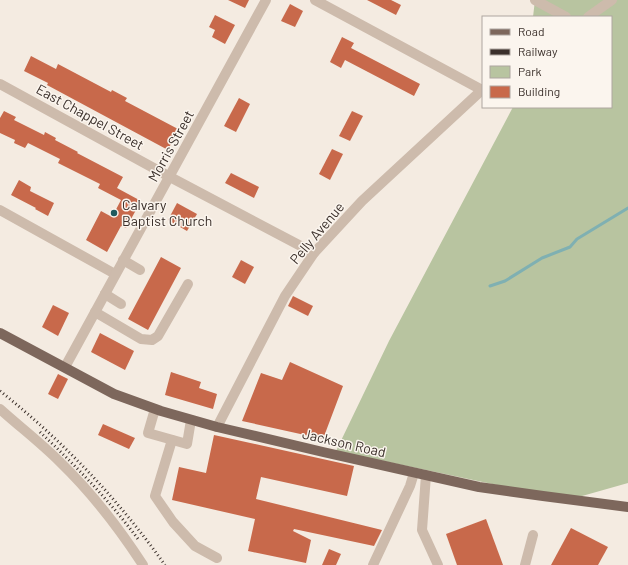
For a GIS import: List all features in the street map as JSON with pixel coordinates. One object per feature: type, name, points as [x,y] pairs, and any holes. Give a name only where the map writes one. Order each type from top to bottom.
[{"type":"main road","name":"Jackson Road","points":[[0,333],[114,394],[191,420],[479,487],[628,507]]},
{"type":"street","name":"Morris Street","points":[[65,367],[266,0]]},
{"type":"street","points":[[315,0],[482,90]]},
{"type":"street","points":[[535,0],[564,16]]},
{"type":"street","points":[[589,16],[612,0]]},
{"type":"street","name":"East Chappel Street","points":[[0,84],[170,177],[314,253]]},
{"type":"street","name":"Pelly Avenue","points":[[217,427],[285,296],[314,253],[362,201],[482,90]]},
{"type":"street","points":[[0,210],[116,274]]},
{"type":"street","points":[[123,260],[140,270]]},
{"type":"street","points":[[95,312],[141,339],[152,340],[158,336],[188,284]]},
{"type":"street","points":[[105,294],[121,304]]},
{"type":"street","points":[[0,409],[60,462],[94,498],[143,565]]},
{"type":"street","points":[[155,409],[148,433],[188,444],[191,420]]},
{"type":"street","points":[[172,440],[155,496],[173,522],[195,546],[218,558]]},
{"type":"street","points":[[373,565],[410,486],[414,473]]},
{"type":"street","points":[[426,475],[422,530],[438,565]]},
{"type":"street","points":[[525,565],[533,535]]},
{"type":"green space","points":[[535,0],[628,0],[628,483],[568,500],[336,451],[389,341],[512,108],[612,108],[612,16],[533,16]]},
{"type":"building","points":[[228,0],[249,0],[245,8]]},
{"type":"building","points":[[367,0],[391,0],[401,5],[396,15]]},
{"type":"building","points":[[290,4],[303,11],[295,27],[281,21]]},
{"type":"building","points":[[215,15],[235,25],[225,44],[212,37],[215,30],[209,27]]},
{"type":"building","points":[[342,37],[354,43],[351,48],[420,84],[414,96],[345,60],[341,68],[330,62]]},
{"type":"building","points":[[31,56],[56,69],[58,64],[111,92],[112,90],[127,98],[125,101],[178,129],[168,150],[47,85],[48,83],[24,71]]},
{"type":"building","points":[[239,98],[250,104],[236,132],[224,126]]},
{"type":"building","points":[[4,111],[16,117],[14,120],[44,135],[45,132],[56,138],[55,140],[78,152],[77,153],[123,177],[117,188],[141,201],[126,228],[121,226],[107,252],[86,240],[101,211],[112,217],[121,200],[98,188],[100,184],[58,163],[60,159],[28,143],[25,148],[14,143],[15,140],[0,133],[0,118]]},
{"type":"building","points":[[352,111],[363,116],[350,141],[339,136]]},
{"type":"building","points":[[332,149],[343,154],[330,180],[319,174]]},
{"type":"building","points":[[231,173],[259,187],[254,198],[225,183]]},
{"type":"building","points":[[19,180],[31,187],[30,191],[54,203],[48,216],[11,195]]},
{"type":"building","points":[[177,203],[197,214],[187,231],[168,220]]},
{"type":"building","points":[[161,257],[181,268],[148,330],[128,319]]},
{"type":"building","points":[[241,260],[254,267],[245,284],[232,277]]},
{"type":"building","points":[[293,296],[313,306],[308,316],[288,306]]},
{"type":"building","points":[[53,305],[69,313],[58,336],[42,327]]},
{"type":"building","points":[[100,333],[134,351],[125,370],[91,352]]},
{"type":"building","points":[[290,362],[343,386],[323,439],[242,421],[261,373],[282,380]]},
{"type":"building","points":[[171,372],[201,382],[199,388],[217,394],[213,409],[165,395]]},
{"type":"building","points":[[58,374],[68,379],[58,399],[48,394]]},
{"type":"building","points":[[103,424],[135,438],[129,449],[98,435]]},
{"type":"building","points":[[214,435],[354,466],[347,496],[261,477],[256,499],[382,530],[374,546],[294,529],[293,531],[311,540],[306,563],[248,551],[255,519],[172,500],[179,467],[206,473]]},
{"type":"building","points":[[486,519],[503,565],[457,565],[446,534]]},
{"type":"building","points":[[571,528],[608,547],[598,565],[551,565]]},
{"type":"building","points":[[329,549],[341,554],[336,565],[322,565]]},
{"type":"waterway","points":[[490,286],[505,281],[542,258],[570,247],[577,239],[628,208]]},
{"type":"railway","points":[[0,391],[46,430],[109,494],[165,565]]},
{"type":"railway","points":[[40,432],[91,483],[138,539]]},
{"type":"place","name":"Calvary Baptist Church","points":[[114,213]]}]
